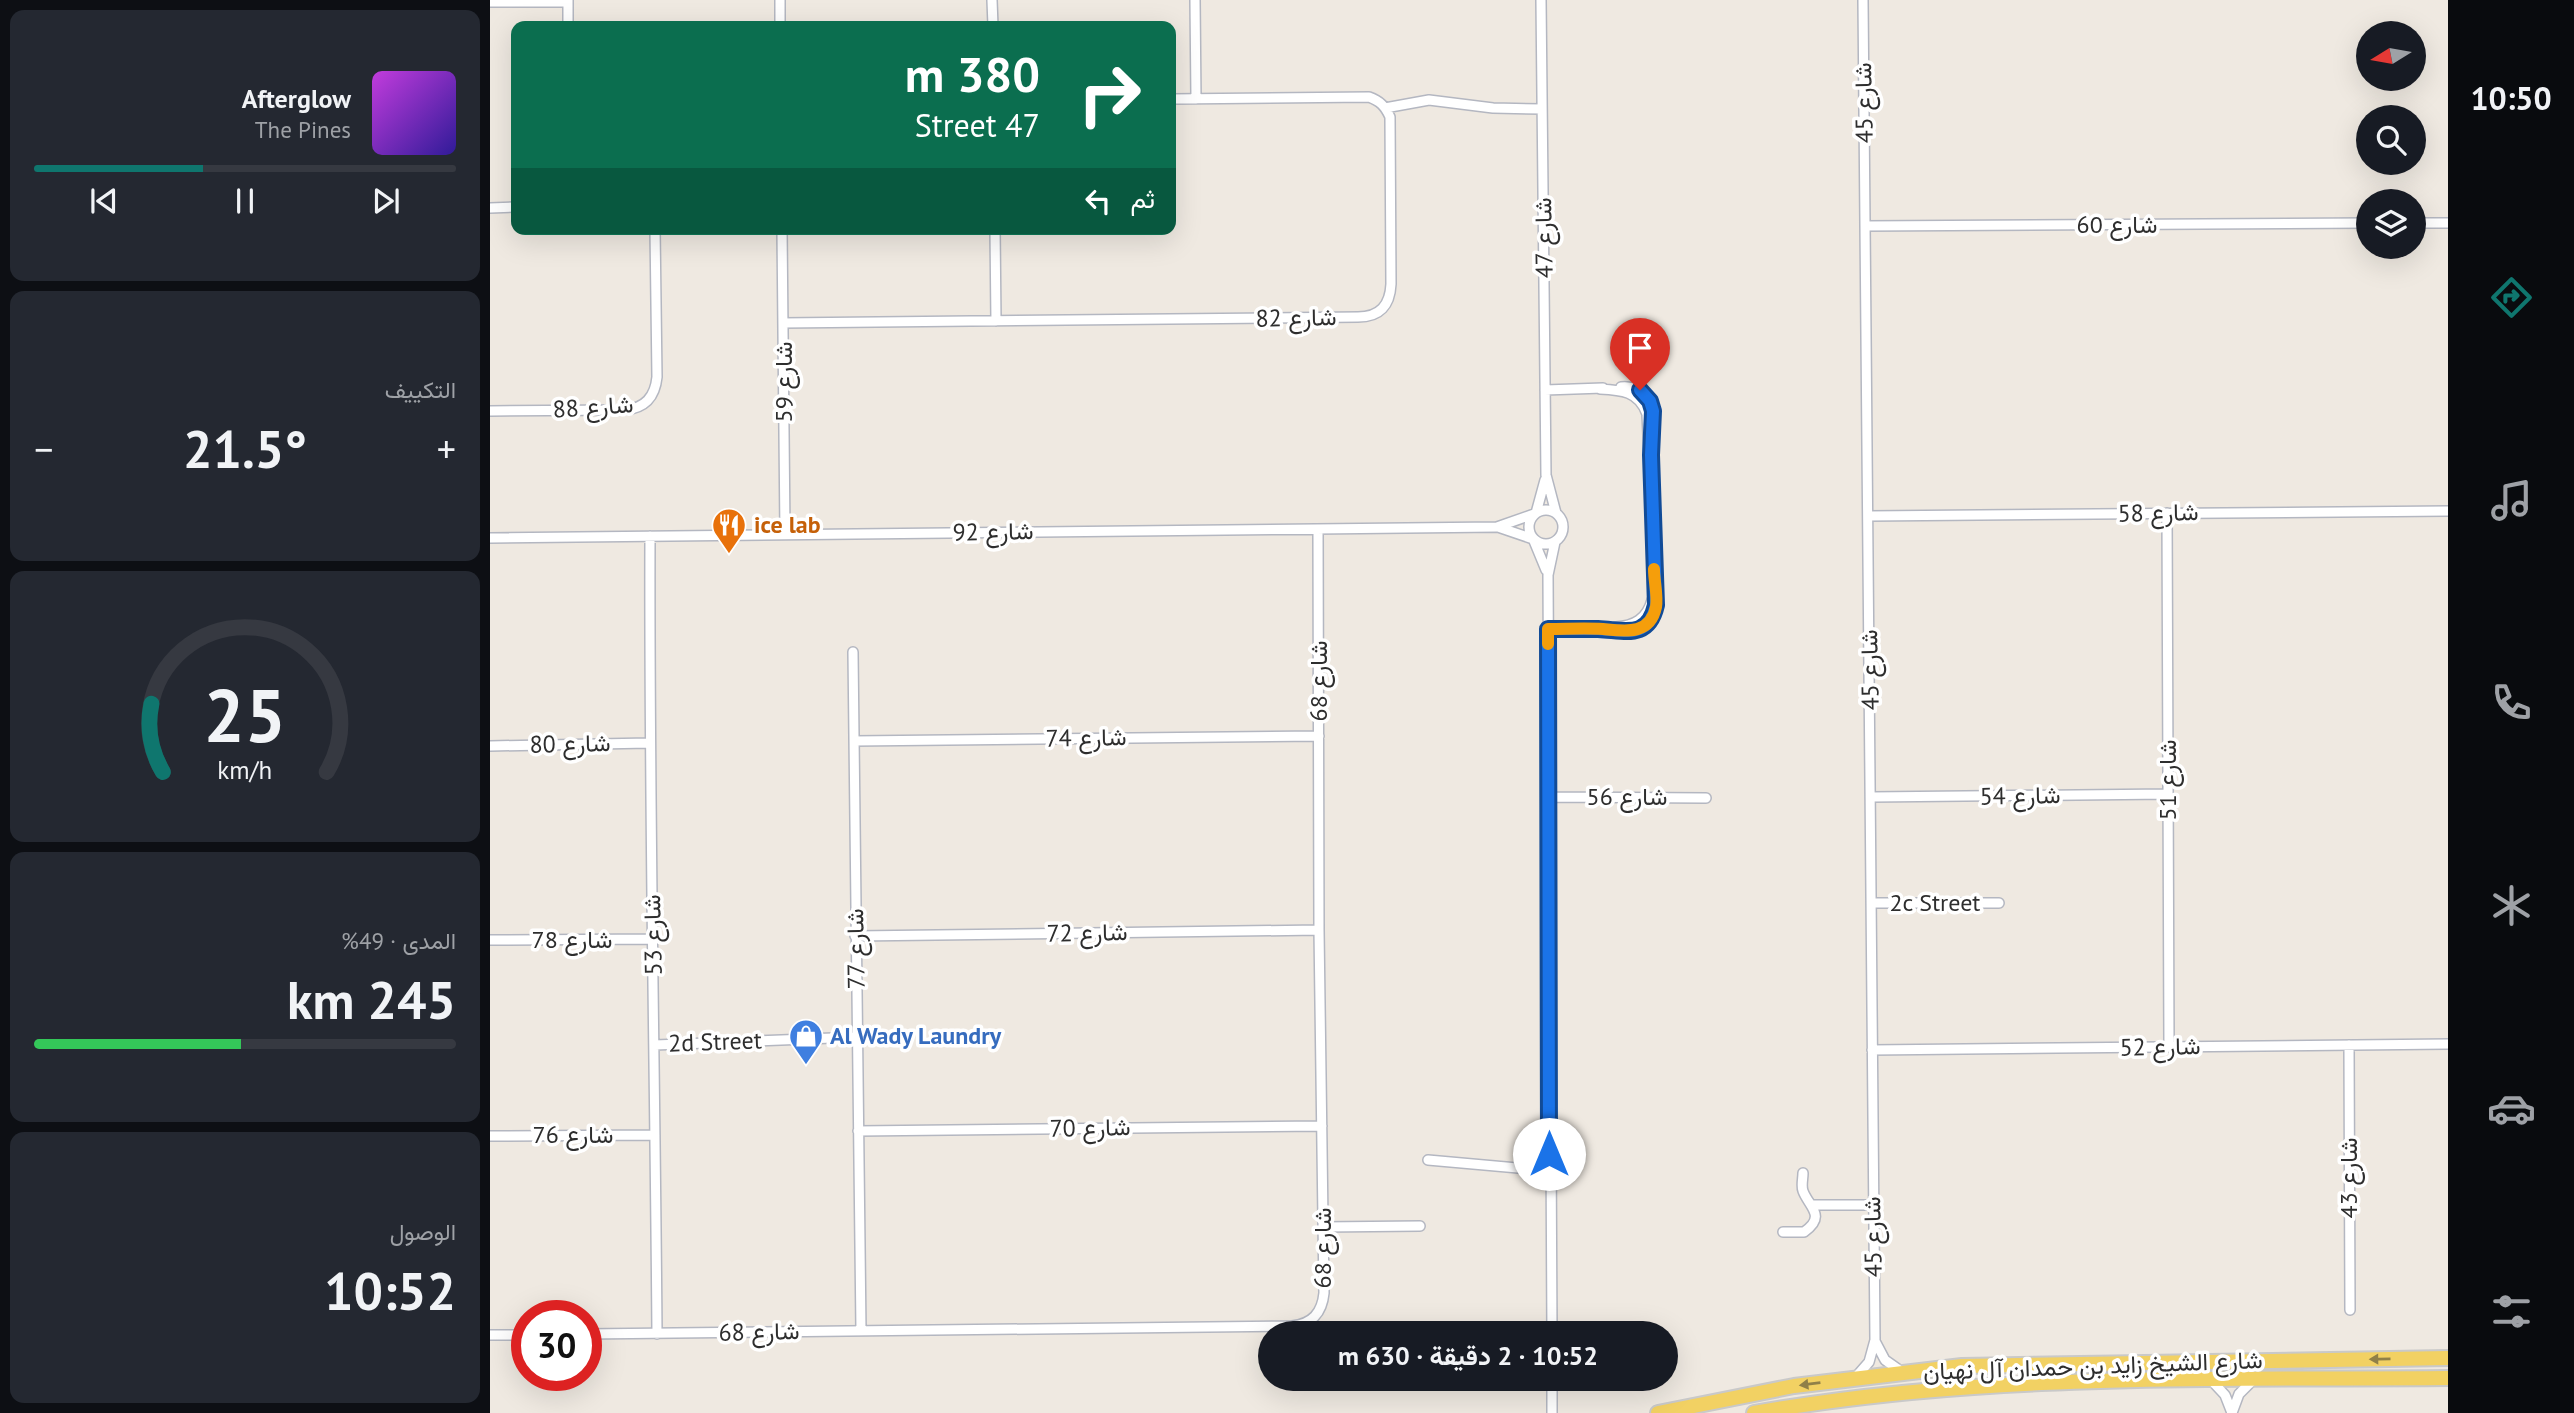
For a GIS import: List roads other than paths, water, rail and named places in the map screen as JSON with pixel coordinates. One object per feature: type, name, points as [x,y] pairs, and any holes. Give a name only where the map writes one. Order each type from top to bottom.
[{"type":"main road","name":"شارع الشيخ زايد بن حمدان آل نهيان","points":[[1658,1413],[1754,1393],[1962,1366],[2448,1358]]},
{"type":"main road","points":[[1984,1385],[1986,1376],[1992,1372],[2032,1370],[2056,1364]]},
{"type":"main road","points":[[1896,1392],[1923,1384],[1959,1379],[1964,1372],[1962,1366]]},
{"type":"main road","name":"شارع الشيخ زايد بن حمدان آل نهيان","points":[[1755,1413],[1896,1392],[1984,1385],[2448,1378]]},
{"type":"street","points":[[780,0],[780,21]]},
{"type":"street","points":[[992,0],[993,21]]},
{"type":"street","points":[[1195,0],[1196,99]]},
{"type":"street","name":"شارع 47","points":[[1541,0],[1546,475],[1556,513]]},
{"type":"street","name":"شارع 45","points":[[1853,1379],[1869,1362],[1875,1340],[1863,0]]},
{"type":"street","points":[[490,2],[568,1],[568,21]]},
{"type":"street","points":[[1176,99],[1369,97],[1385,108],[1429,100],[1493,108],[1542,109]]},
{"type":"street","name":"شارع 82","points":[[783,323],[1369,317],[1379,313],[1387,305],[1391,295],[1390,117],[1385,108]]},
{"type":"street","points":[[490,208],[511,207]]},
{"type":"street","name":"شارع 60","points":[[1865,226],[2356,223]]},
{"type":"street","points":[[2426,223],[2448,223]]},
{"type":"street","name":"شارع 88","points":[[490,411],[635,409],[651,397],[656,388],[657,377],[655,235]]},
{"type":"street","name":"شارع 59","points":[[782,235],[785,534]]},
{"type":"street","points":[[995,235],[996,321]]},
{"type":"street","points":[[1545,390],[1625,391],[1643,404],[1648,419],[1651,455],[1654,581],[1651,605],[1642,619],[1632,625],[1602,629],[1548,629]]},
{"type":"street","name":"شارع 47","points":[[1535,514],[1546,475]]},
{"type":"street","points":[[1548,575],[1529,526],[1535,514],[1546,510],[1556,513],[1563,527],[1555,542],[1548,575],[1547,797],[1552,1321]]},
{"type":"street","name":"شارع 58","points":[[1868,516],[2448,510]]},
{"type":"street","name":"شارع 51","points":[[2167,513],[2169,1047]]},
{"type":"street","name":"شارع 92","points":[[490,538],[1497,527],[1535,514]]},
{"type":"street","name":"شارع 92","points":[[1497,527],[1533,539]]},
{"type":"street","name":"شارع 68","points":[[602,1334],[1302,1325],[1312,1320],[1323,1303],[1318,529]]},
{"type":"street","name":"شارع 53","points":[[650,536],[649,743],[656,1045],[657,1334]]},
{"type":"street","points":[[1533,539],[1544,544],[1555,542]]},
{"type":"street","name":"شارع 77","points":[[853,652],[861,1331]]},
{"type":"street","name":"شارع 74","points":[[854,741],[1319,736]]},
{"type":"street","name":"شارع 80","points":[[490,746],[649,743]]},
{"type":"street","name":"شارع 54","points":[[1871,797],[2168,794]]},
{"type":"street","name":"شارع 56","points":[[1547,797],[1706,798]]},
{"type":"street","name":"2c Street","points":[[1872,903],[1999,903]]},
{"type":"street","name":"شارع 72","points":[[855,936],[1319,930]]},
{"type":"street","name":"شارع 78","points":[[490,940],[653,939]]},
{"type":"street","name":"2d Street","points":[[656,1045],[858,1037]]},
{"type":"street","name":"شارع 52","points":[[1872,1051],[2448,1044]]},
{"type":"street","name":"شارع 43","points":[[2349,1045],[2350,1310]]},
{"type":"street","name":"شارع 70","points":[[858,1131],[1322,1126]]},
{"type":"street","name":"شارع 76","points":[[490,1136],[655,1135]]},
{"type":"street","points":[[1429,1160],[1550,1171]]},
{"type":"street","points":[[1783,1232],[1798,1234],[1809,1228],[1815,1217],[1813,1205],[1802,1190],[1803,1173]]},
{"type":"street","points":[[1813,1205],[1872,1205]]},
{"type":"street","points":[[1323,1227],[1420,1226]]},
{"type":"street","points":[[490,1335],[511,1335]]},
{"type":"street","points":[[1875,1340],[1885,1360],[1903,1373]]},
{"type":"street","points":[[2211,1380],[2225,1395],[2232,1413]]},
{"type":"street","points":[[2232,1413],[2239,1394],[2253,1380]]},
{"type":"street","points":[[1552,1413],[1553,1391]]},
{"type":"street","points":[[1553,1396],[1561,1413]]},
{"type":"place","name":"ice lab","points":[[729,555]]},
{"type":"place","name":"Al Wady Laundry","points":[[806,1066]]}]
